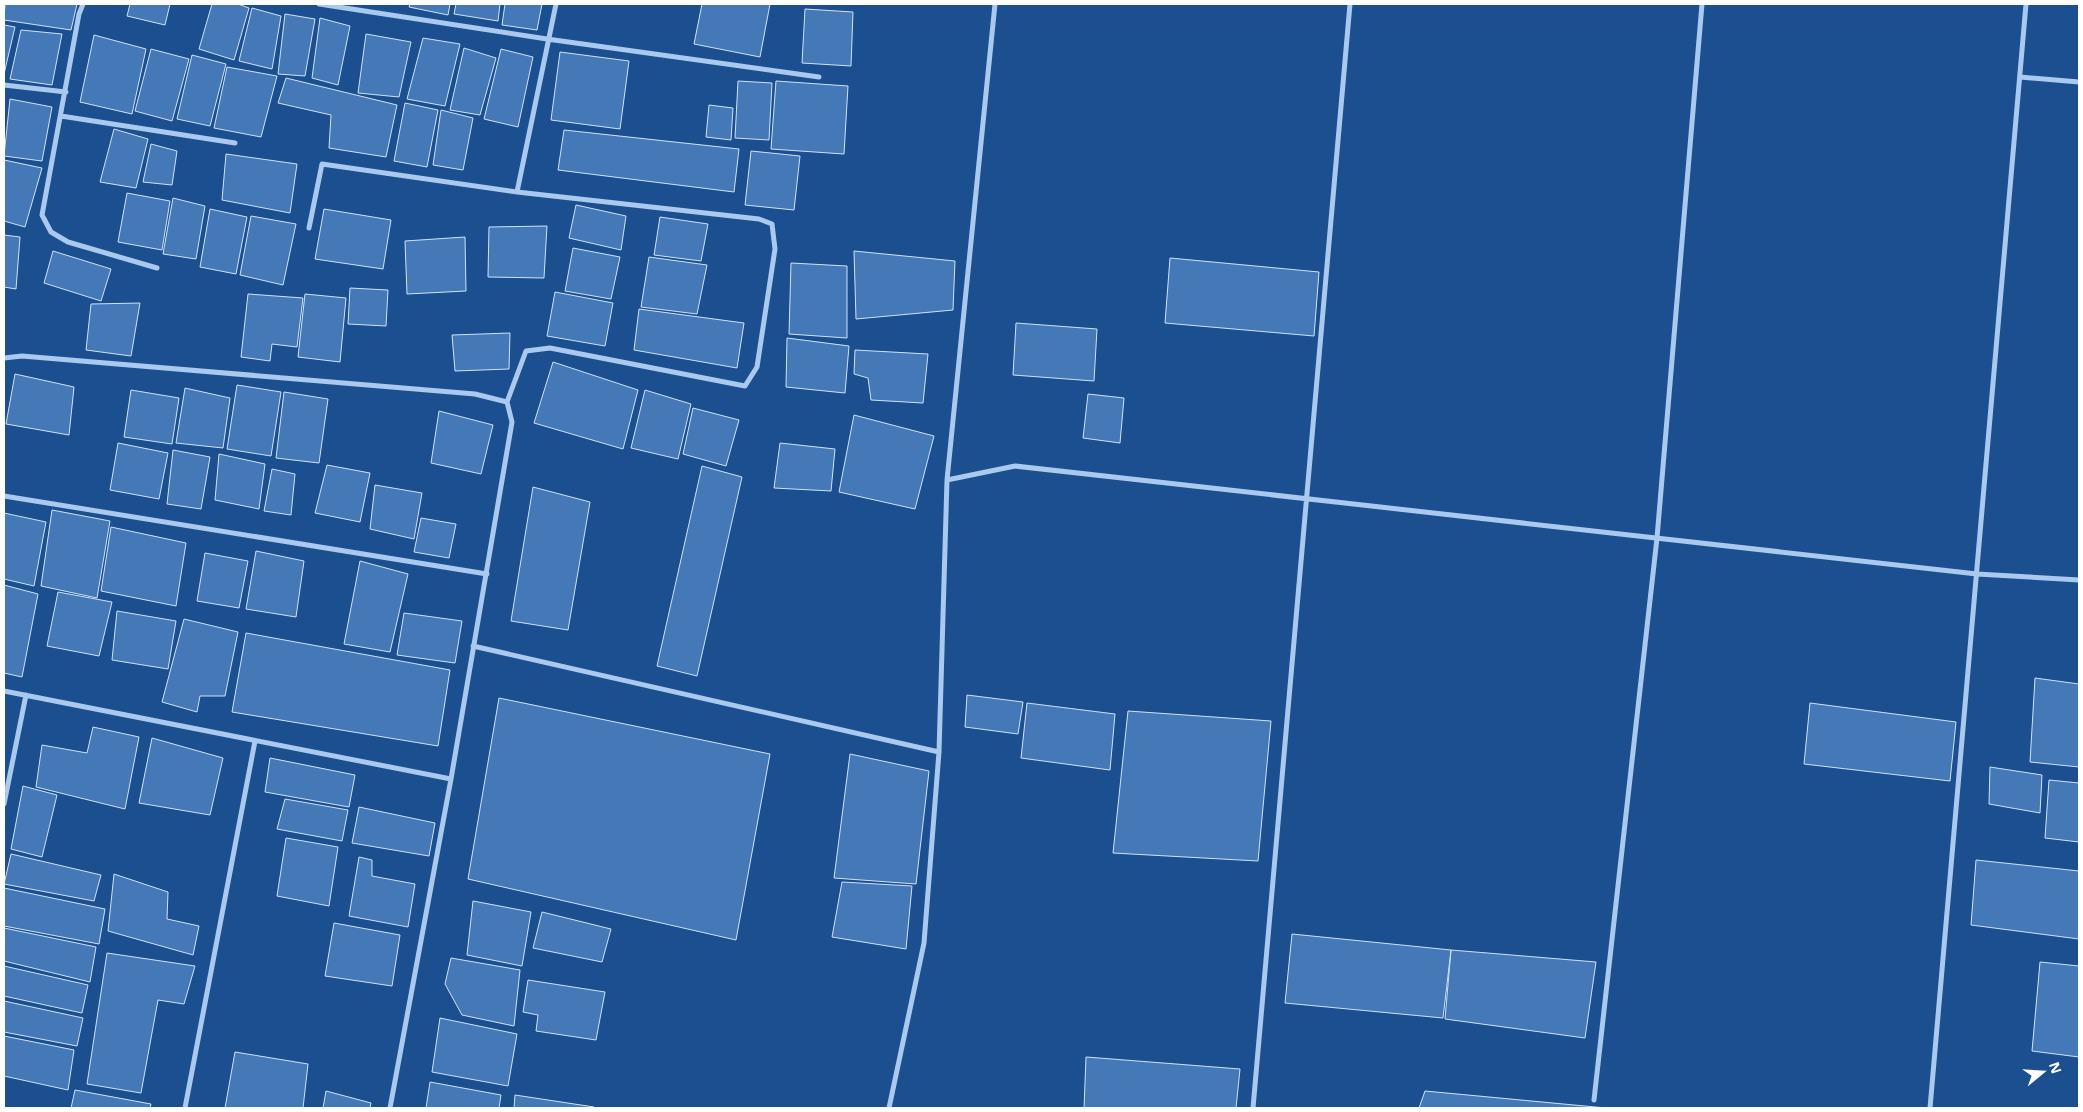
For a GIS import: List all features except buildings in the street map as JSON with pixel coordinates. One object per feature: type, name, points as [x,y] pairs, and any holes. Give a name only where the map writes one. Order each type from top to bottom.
[{"type":"street","points":[[83,4],[79,14],[42,215],[51,232],[68,242],[157,268]]},
{"type":"street","points":[[319,4],[547,39],[819,77]]},
{"type":"street","points":[[517,192],[547,39],[556,4]]},
{"type":"street","points":[[889,1108],[924,943],[939,752],[947,480],[995,4]]},
{"type":"street","points":[[1253,1108],[1305,498],[1350,4]]},
{"type":"street","points":[[1594,1100],[1656,538],[1702,4]]},
{"type":"street","points":[[1930,1108],[2026,4]]},
{"type":"street","points":[[2020,77],[2079,82]]},
{"type":"street","points":[[4,85],[66,92]]},
{"type":"street","points":[[61,116],[235,143]]},
{"type":"street","points":[[309,228],[322,164],[517,192],[759,219],[772,224],[775,249],[757,367],[744,386],[550,348],[526,352],[507,402],[512,422],[487,574],[390,1108]]},
{"type":"street","points":[[4,358],[22,356],[466,393],[507,402]]},
{"type":"street","points":[[947,480],[1015,466],[1977,574],[2079,580]]},
{"type":"street","points":[[4,496],[487,574]]},
{"type":"street","points":[[473,646],[939,752]]},
{"type":"street","points":[[4,691],[451,779]]},
{"type":"street","points":[[4,804],[26,696]]},
{"type":"street","points":[[185,1108],[255,741]]}]
